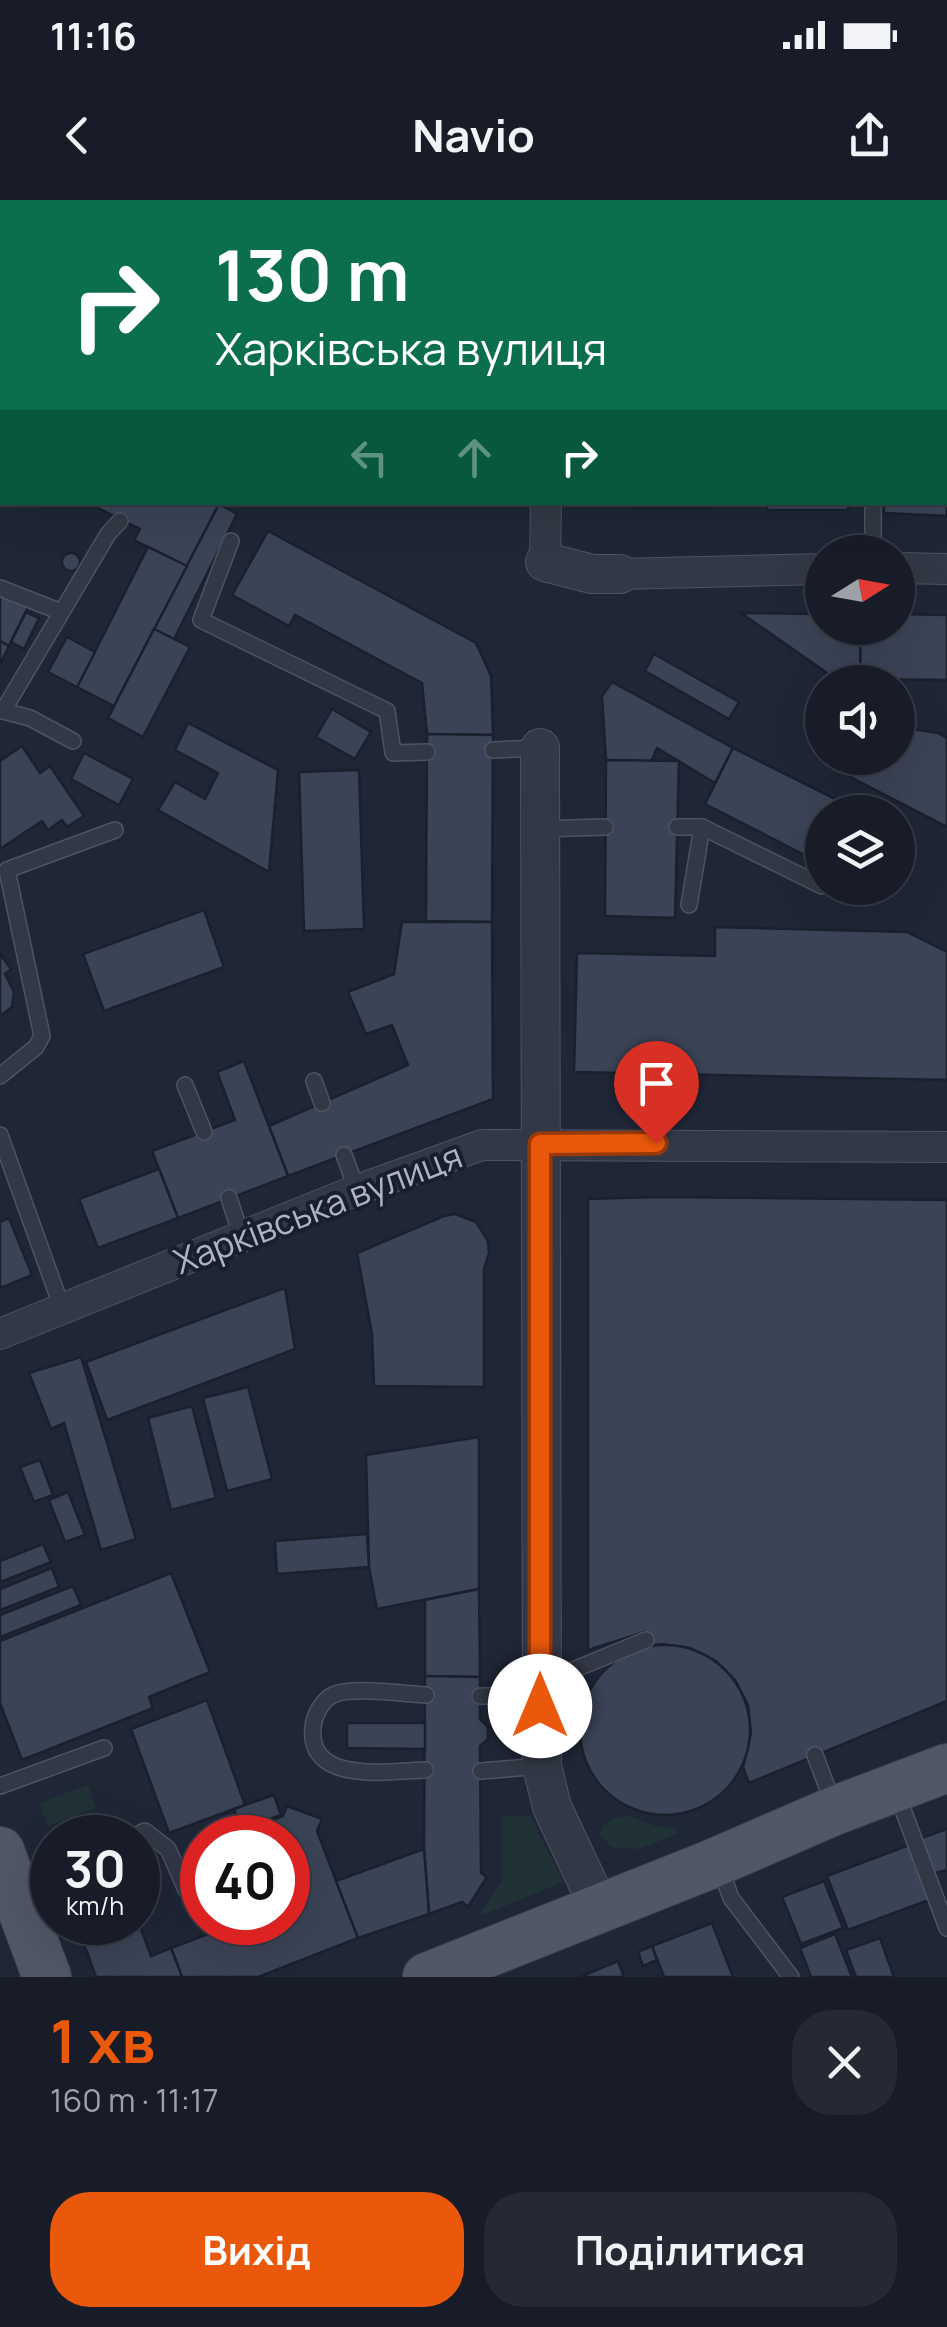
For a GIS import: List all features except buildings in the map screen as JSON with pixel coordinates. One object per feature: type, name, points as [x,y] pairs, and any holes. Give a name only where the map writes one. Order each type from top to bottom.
[{"type":"main road","points":[[428,1977],[947,1768]]},
{"type":"main road","points":[[21,1867],[47,1977]]},
{"type":"street","points":[[546,505],[545,562],[592,574],[805,569]]},
{"type":"street","points":[[915,568],[947,568]]},
{"type":"street","points":[[540,748],[542,1766],[552,1808],[598,1907]]},
{"type":"street","name":"Харківська вулиця","points":[[0,1334],[357,1190],[482,1145],[947,1147]]},
{"type":"lane","points":[[873,505],[873,535]]},
{"type":"lane","points":[[73,741],[30,718],[1,710],[120,521]]},
{"type":"lane","points":[[231,541],[202,620],[387,711],[393,753],[426,752]]},
{"type":"lane","points":[[0,588],[61,612]]},
{"type":"lane","points":[[493,750],[540,748]]},
{"type":"lane","points":[[678,827],[702,827],[805,878]]},
{"type":"lane","points":[[689,905],[702,827]]},
{"type":"lane","points":[[539,829],[606,828]]},
{"type":"lane","points":[[0,1076],[36,1047],[42,1036],[3,871],[115,830]]},
{"type":"lane","points":[[314,1081],[322,1102]]},
{"type":"lane","points":[[186,1085],[204,1132]]},
{"type":"lane","points":[[0,1136],[62,1308]]},
{"type":"lane","points":[[344,1155],[357,1190]]},
{"type":"lane","points":[[229,1198],[242,1238]]},
{"type":"lane","points":[[480,1696],[540,1690],[646,1640]]},
{"type":"lane","points":[[425,1770],[356,1772],[333,1766],[321,1758],[312,1731],[320,1707],[332,1695],[426,1695]]},
{"type":"lane","points":[[0,1786],[104,1748]]},
{"type":"lane","points":[[815,1755],[836,1810]]},
{"type":"lane","points":[[480,1771],[542,1766]]},
{"type":"lane","points":[[895,1788],[947,1928]]},
{"type":"lane","points":[[160,1843],[168,1849],[180,1876]]},
{"type":"lane","points":[[717,1861],[732,1898],[791,1977]]},
{"type":"shaded area","points":[[88,1785],[96,1808],[77,1815],[44,1815],[40,1803]]},
{"type":"shaded area","points":[[502,1816],[530,1816],[563,1882],[478,1917],[502,1881]]},
{"type":"shaded area","points":[[628,1816],[676,1828],[679,1833],[639,1849],[612,1847],[600,1835],[601,1830],[610,1821]]},
{"type":"route","points":[[540,1706],[540,1144],[656,1143]]}]
